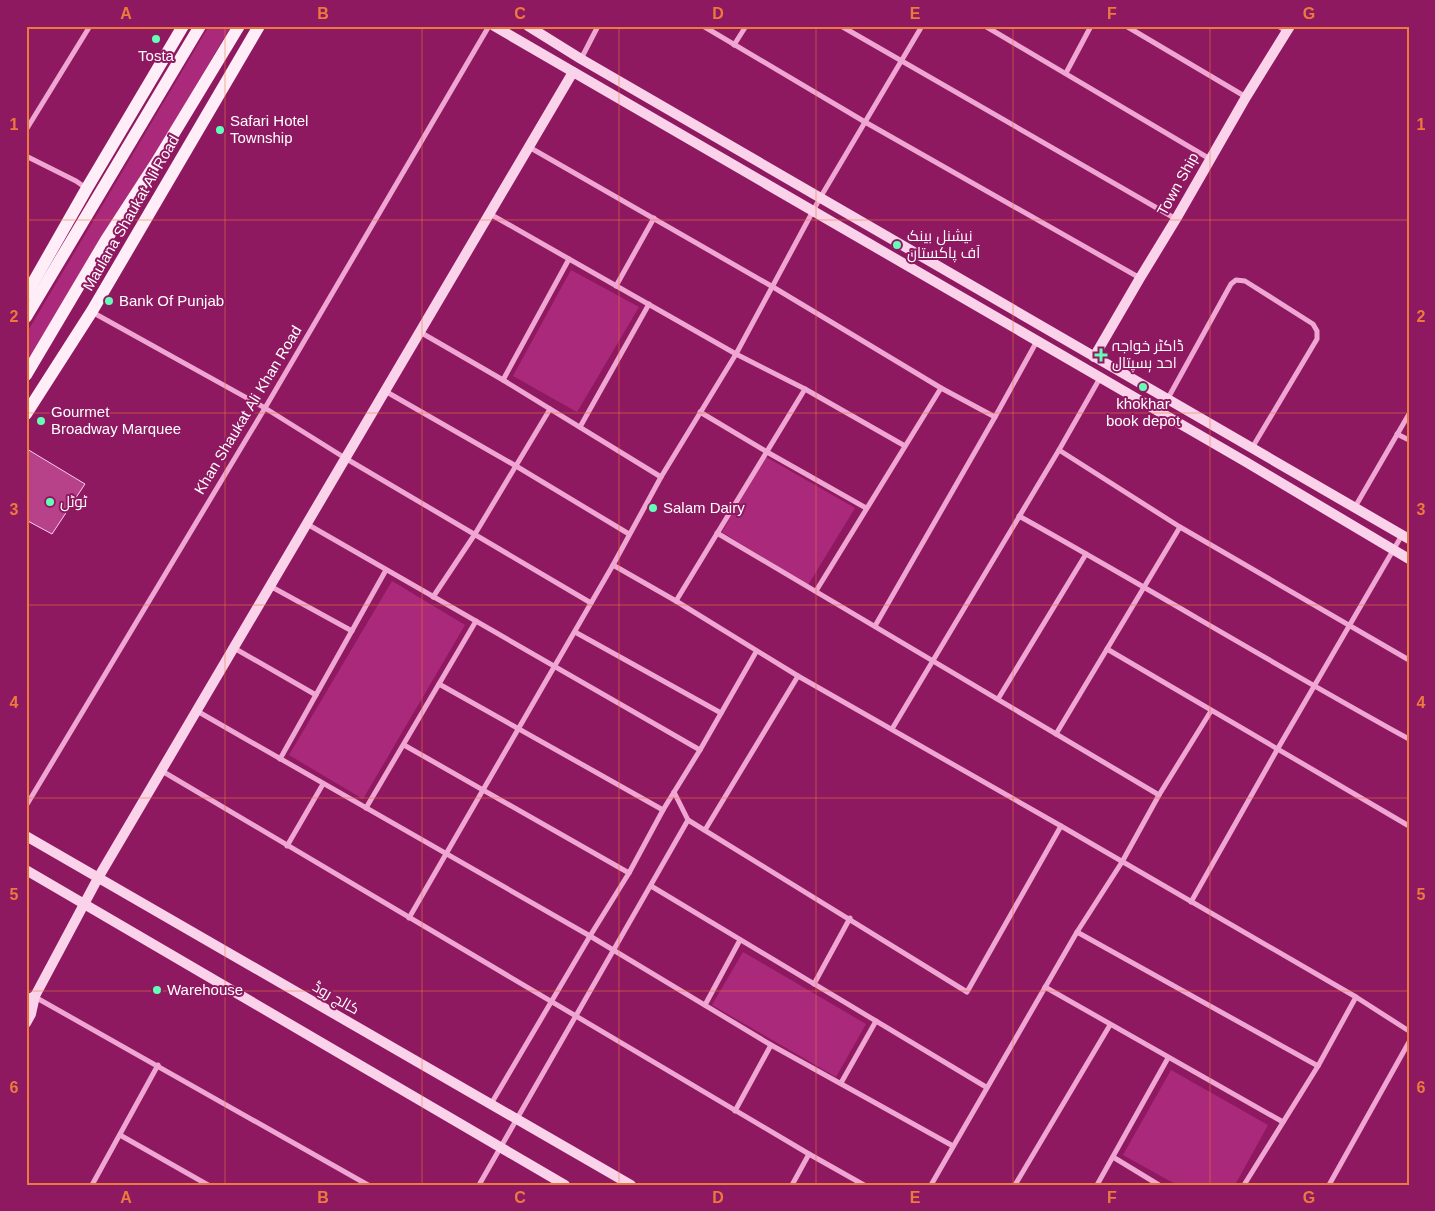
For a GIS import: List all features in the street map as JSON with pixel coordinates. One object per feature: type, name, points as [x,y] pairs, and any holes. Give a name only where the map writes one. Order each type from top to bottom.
[{"type":"main road","points":[[26,294],[183,26]]},
{"type":"main road","points":[[26,317],[200,26]]},
{"type":"main road","points":[[26,375],[106,240],[156,163],[239,26]]},
{"type":"main road","name":"Maulana Shaukat Ali Road","points":[[26,413],[92,311],[260,26]]},
{"type":"main road","points":[[494,26],[1037,340],[1409,559]]},
{"type":"main road","points":[[528,26],[581,59],[1405,537]]},
{"type":"main road","name":"Town Ship","points":[[1094,357],[1176,219],[1285,28]]},
{"type":"main road","points":[[26,1022],[31,1014],[30,998],[85,905],[98,878],[573,72]]},
{"type":"main road","name":"کالج روڈ","points":[[26,836],[631,1185]]},
{"type":"main road","points":[[26,870],[565,1185]]},
{"type":"street","points":[[26,130],[90,26]]},
{"type":"street","name":"Khan Shaukat Ali Khan Road","points":[[26,806],[265,408],[489,26]]},
{"type":"street","points":[[581,59],[598,26]]},
{"type":"street","points":[[702,26],[865,122],[1140,278]]},
{"type":"street","points":[[734,45],[746,26]]},
{"type":"street","points":[[841,26],[1176,219]]},
{"type":"street","points":[[409,918],[555,667],[662,477],[736,354],[820,198],[922,26]]},
{"type":"street","points":[[985,26],[1210,159]]},
{"type":"street","points":[[1066,73],[1091,26]]},
{"type":"street","points":[[1126,26],[1246,97]]},
{"type":"street","points":[[529,147],[773,287],[941,388],[995,417]]},
{"type":"street","points":[[26,156],[87,188]]},
{"type":"street","points":[[490,214],[736,354],[805,389],[904,446]]},
{"type":"street","points":[[616,286],[654,218]]},
{"type":"street","points":[[503,380],[569,259]]},
{"type":"street","points":[[1167,400],[1231,284],[1236,280],[1244,281],[1313,324],[1317,331],[1317,339],[1252,448]]},
{"type":"street","points":[[580,427],[648,304]]},
{"type":"street","points":[[92,311],[265,408],[345,458],[591,604]]},
{"type":"street","points":[[420,332],[662,477]]},
{"type":"street","points":[[875,626],[1037,340]]},
{"type":"street","points":[[892,729],[1020,516],[1100,378]]},
{"type":"street","points":[[816,591],[941,388]]},
{"type":"street","points":[[676,601],[805,389]]},
{"type":"street","points":[[385,391],[516,466],[629,534]]},
{"type":"street","points":[[433,597],[475,534],[550,409]]},
{"type":"street","points":[[700,412],[766,452],[866,508]]},
{"type":"street","points":[[1355,507],[1409,414]]},
{"type":"street","points":[[1397,434],[1409,440]]},
{"type":"street","points":[[1059,450],[1180,527],[1409,660]]},
{"type":"street","points":[[1020,516],[1145,586],[1314,687],[1409,740]]},
{"type":"street","points":[[306,524],[700,750]]},
{"type":"street","points":[[1056,734],[1180,527]]},
{"type":"street","points":[[718,533],[1159,795]]},
{"type":"street","points":[[1191,902],[1394,550],[1405,537]]},
{"type":"street","points":[[998,699],[1086,554]]},
{"type":"street","points":[[613,565],[676,601],[756,652],[1356,997],[1409,1031]]},
{"type":"street","points":[[280,759],[386,570]]},
{"type":"street","points":[[270,586],[352,631]]},
{"type":"street","points":[[366,808],[476,621]]},
{"type":"street","points":[[575,632],[721,713]]},
{"type":"street","points":[[234,648],[316,695]]},
{"type":"street","points":[[1107,649],[1409,826]]},
{"type":"street","points":[[490,1104],[629,873],[663,810],[756,652]]},
{"type":"street","points":[[705,830],[798,676]]},
{"type":"street","points":[[439,684],[663,810]]},
{"type":"street","points":[[197,711],[590,936],[771,1044],[954,1146]]},
{"type":"street","points":[[931,1185],[1077,932],[1122,862],[1159,795],[1211,711]]},
{"type":"street","points":[[404,745],[629,873]]},
{"type":"street","points":[[162,771],[808,1154],[864,1185]]},
{"type":"street","points":[[287,846],[323,784]]},
{"type":"street","points":[[674,792],[688,820],[850,918],[967,992],[1061,826]]},
{"type":"street","points":[[478,1185],[688,820]]},
{"type":"street","points":[[651,886],[986,1087]]},
{"type":"street","points":[[814,984],[850,918]]},
{"type":"street","points":[[1077,932],[1318,1066]]},
{"type":"street","points":[[705,1005],[740,940]]},
{"type":"street","points":[[1045,988],[1282,1122]]},
{"type":"street","points":[[1244,1185],[1318,1066],[1356,997]]},
{"type":"street","points":[[30,998],[158,1065],[366,1184]]},
{"type":"street","points":[[841,1083],[876,1021]]},
{"type":"street","points":[[1015,1185],[1110,1025]]},
{"type":"street","points":[[1329,1185],[1409,1042]]},
{"type":"street","points":[[736,1111],[771,1044]]},
{"type":"street","points":[[1097,1185],[1168,1058]]},
{"type":"street","points":[[92,1185],[158,1065]]},
{"type":"street","points":[[120,1135],[208,1185]]},
{"type":"street","points":[[792,1185],[808,1154]]},
{"type":"street","points":[[1112,1157],[1159,1185]]},
{"type":"shaded area","points":[[209,26],[231,26],[26,374],[26,334]]},
{"type":"shaded area","points":[[571,270],[639,307],[577,412],[513,376]]},
{"type":"shaded area","points":[[766,457],[855,508],[808,585],[722,532]]},
{"type":"shaded area","points":[[392,581],[465,625],[363,799],[289,755]]},
{"type":"shaded area","points":[[743,952],[866,1024],[836,1077],[712,1005]]},
{"type":"shaded area","points":[[1171,1070],[1268,1125],[1235,1185],[1177,1185],[1123,1155]]},
{"type":"building","name":"ٹوٹل","points":[[27,449],[85,484],[52,534],[26,520]]},
{"type":"place","name":"Tosta","points":[[156,39]]},
{"type":"place","name":"Safari Hotel Township","points":[[220,130]]},
{"type":"place","name":"نیشنل بینک آف پاکستان","points":[[897,245]]},
{"type":"place","name":"Bank Of Punjab","points":[[109,301]]},
{"type":"place","name":"ڈاکٹر خواجہ احد ہسپتال","points":[[1101,355]]},
{"type":"place","name":"khokhar book depot","points":[[1143,387]]},
{"type":"place","name":"Gourmet Broadway Marquee","points":[[41,421]]},
{"type":"place","name":"ٹوٹل","points":[[50,502]]},
{"type":"place","name":"Salam Dairy","points":[[653,508]]},
{"type":"place","name":"Warehouse","points":[[157,990]]}]
